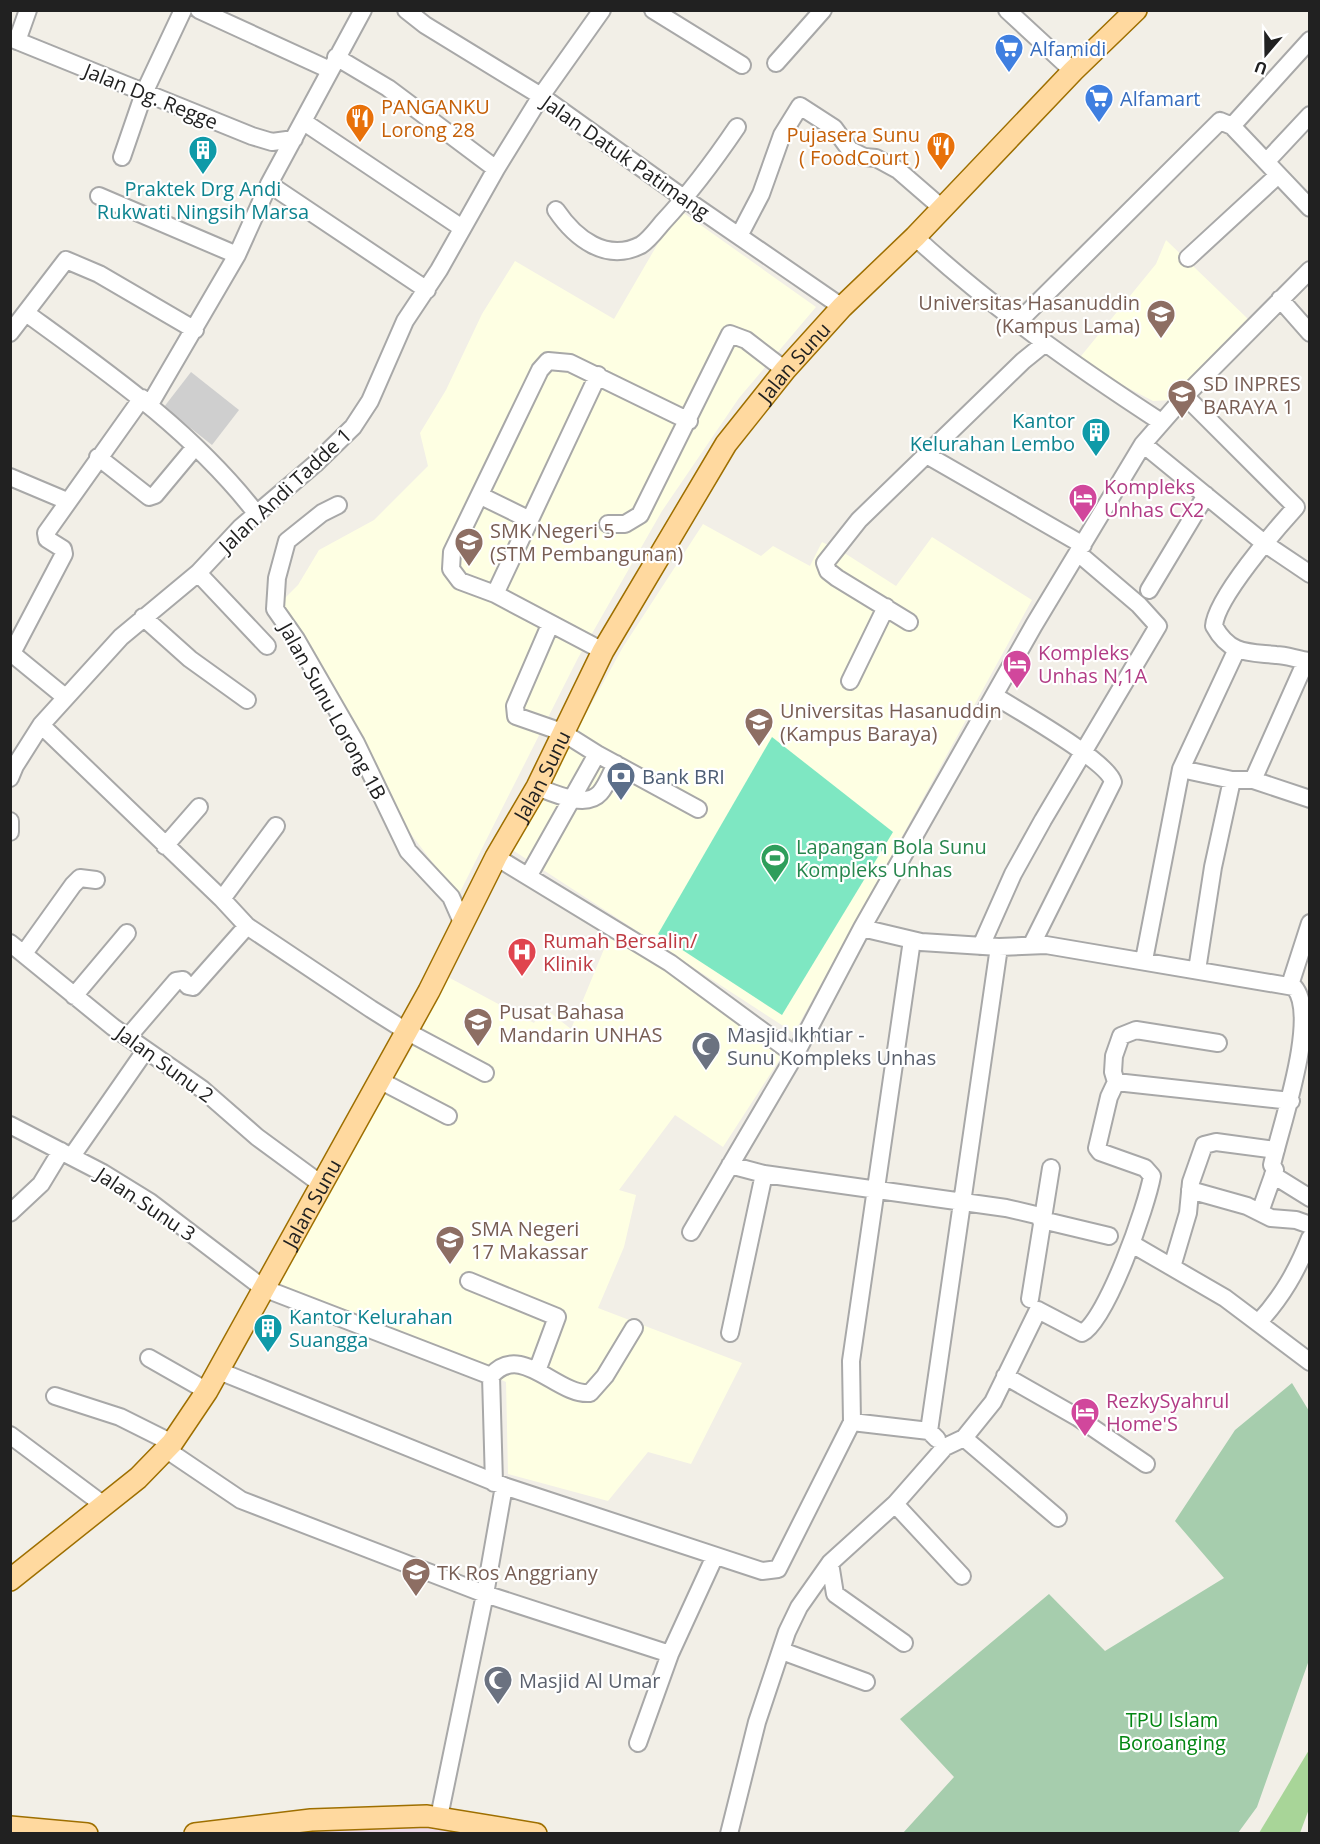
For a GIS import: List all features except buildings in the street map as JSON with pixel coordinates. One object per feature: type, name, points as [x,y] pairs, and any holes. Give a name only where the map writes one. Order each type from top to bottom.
[{"type":"main road","name":"Jalan Sunu","points":[[10,1580],[105,1506],[170,1446],[207,1391],[268,1291],[321,1184],[406,1031],[496,857],[537,787],[603,651],[726,444],[785,370],[842,307],[915,237],[1073,71],[1136,10]]},
{"type":"main road","points":[[195,1833],[311,1820],[439,1817],[536,1833]]},
{"type":"main road","points":[[10,1827],[87,1833]]},
{"type":"street","points":[[14,39],[28,10]]},
{"type":"street","points":[[122,157],[144,93],[183,10]]},
{"type":"street","points":[[199,10],[333,63],[388,88],[496,169]]},
{"type":"street","points":[[65,697],[11,652],[64,554],[63,549],[45,536],[98,457],[146,401],[195,330],[237,255],[269,184],[363,10]]},
{"type":"street","name":"Jalan Datuk Patimang","points":[[406,10],[425,25],[541,96],[684,200],[842,307]]},
{"type":"street","name":"Jalan Andi Tadde 1","points":[[10,778],[15,765],[41,725],[143,617],[198,573],[241,526],[310,468],[353,427],[378,385],[396,338],[427,290],[496,169],[541,96],[602,10]]},
{"type":"street","points":[[652,10],[742,65]]},
{"type":"street","points":[[776,63],[823,10]]},
{"type":"street","points":[[1007,10],[1073,71]]},
{"type":"street","name":"Jalan Dg. Regge","points":[[14,39],[252,136],[272,142],[294,140]]},
{"type":"street","points":[[1018,322],[1310,40]]},
{"type":"street","points":[[739,236],[765,185],[782,135],[800,106],[834,128],[850,150],[881,160],[898,170],[942,209]]},
{"type":"street","points":[[1188,258],[1272,169],[1310,116]]},
{"type":"street","points":[[304,122],[462,228]]},
{"type":"street","points":[[1226,123],[1310,208]]},
{"type":"street","points":[[556,210],[567,227],[581,239],[601,249],[622,251],[641,245],[684,200],[737,128]]},
{"type":"street","points":[[269,184],[427,290]]},
{"type":"street","points":[[99,196],[237,255]]},
{"type":"street","points":[[915,237],[957,275],[1044,344],[1161,422]]},
{"type":"street","points":[[10,333],[63,262],[71,260],[195,330]]},
{"type":"street","points":[[691,1232],[795,1055],[862,928],[995,696],[1143,444],[1185,396],[1310,270]]},
{"type":"street","points":[[1280,299],[1310,333]]},
{"type":"street","points":[[26,313],[146,401],[238,490],[256,513]]},
{"type":"street","points":[[608,524],[625,524],[640,514],[689,421],[730,334],[746,340],[785,370]]},
{"type":"street","points":[[909,622],[837,578],[828,571],[825,563],[860,520],[925,454],[1044,344]]},
{"type":"street","points":[[603,651],[495,594],[460,581],[451,569],[452,552],[540,370],[548,361],[570,363],[689,421]]},
{"type":"street","points":[[495,594],[598,375]]},
{"type":"street","points":[[1185,396],[1303,510],[1264,543],[1215,620],[1217,631],[1245,654],[1278,655],[1308,661],[1252,780]]},
{"type":"street","points":[[1143,444],[1264,543],[1310,574]]},
{"type":"street","points":[[98,457],[149,497],[154,495],[195,447]]},
{"type":"street","points":[[925,454],[1081,549],[1158,626],[1013,874],[981,946]]},
{"type":"street","points":[[10,477],[67,501]]},
{"type":"street","points":[[1149,590],[1206,495]]},
{"type":"street","points":[[481,496],[530,520]]},
{"type":"street","name":"Jalan Sunu Lorong 1B","points":[[338,505],[322,513],[287,541],[277,578],[275,609],[297,639],[356,743],[408,851],[451,897],[462,922]]},
{"type":"street","points":[[198,573],[267,646]]},
{"type":"street","points":[[850,681],[886,607]]},
{"type":"street","points":[[143,617],[190,658],[247,700]]},
{"type":"street","points":[[550,625],[514,711],[519,719],[562,732],[597,754],[698,809]]},
{"type":"street","points":[[1144,960],[1181,769],[1237,649]]},
{"type":"street","points":[[995,696],[1083,752],[1109,774],[1112,786],[1032,944]]},
{"type":"street","points":[[41,725],[222,898],[247,926],[406,1031],[485,1074]]},
{"type":"street","points":[[529,875],[597,754]]},
{"type":"street","points":[[537,787],[571,800],[599,795],[616,764]]},
{"type":"street","points":[[1181,769],[1232,780],[1252,780],[1310,799]]},
{"type":"street","points":[[1197,970],[1213,867],[1232,780]]},
{"type":"street","points":[[165,846],[199,807]]},
{"type":"street","points":[[10,820],[10,832]]},
{"type":"street","points":[[222,898],[276,826]]},
{"type":"street","points":[[496,857],[670,963],[795,1055]]},
{"type":"street","points":[[25,952],[73,885],[80,878],[96,880]]},
{"type":"street","points":[[1290,985],[1310,923]]},
{"type":"street","points":[[128,1037],[176,981],[183,980],[188,986],[193,987],[247,926]]},
{"type":"street","points":[[862,928],[912,940],[999,947],[1032,944],[1290,985],[1302,996],[1304,1008],[1302,1041],[1291,1101],[1276,1150],[1273,1175],[1260,1212]]},
{"type":"street","points":[[74,996],[127,933]]},
{"type":"street","points":[[219,1371],[499,1484],[767,1572],[778,1569],[852,1422],[851,1361],[912,940]]},
{"type":"street","name":"Jalan Sunu 2","points":[[10,943],[25,952],[74,996],[146,1051],[202,1089],[257,1137],[321,1184]]},
{"type":"street","points":[[929,1431],[964,1202],[978,1076],[999,947]]},
{"type":"street","points":[[1034,1304],[1078,1331],[1086,1330],[1104,1306],[1132,1244],[1152,1176],[1145,1168],[1100,1152],[1097,1148],[1109,1097],[1116,1082],[1113,1072],[1116,1045],[1121,1036],[1136,1030],[1159,1031],[1218,1043]]},
{"type":"street","points":[[10,1213],[41,1184],[146,1051]]},
{"type":"street","points":[[379,1080],[448,1116]]},
{"type":"street","points":[[1116,1082],[1291,1101]]},
{"type":"street","name":"Jalan Sunu 3","points":[[10,1125],[66,1153],[150,1202],[268,1291],[491,1376]]},
{"type":"street","points":[[1172,1267],[1185,1226],[1190,1190],[1207,1142],[1276,1150]]},
{"type":"street","points":[[730,1165],[764,1174],[964,1202],[1036,1215],[1042,1221],[1109,1236]]},
{"type":"street","points":[[729,1833],[757,1722],[799,1607],[830,1563],[895,1503],[945,1447],[964,1438],[993,1402],[1034,1304],[1042,1221],[1051,1168]]},
{"type":"street","points":[[730,1333],[764,1174]]},
{"type":"street","points":[[1273,1175],[1310,1198]]},
{"type":"street","points":[[1190,1190],[1224,1198],[1271,1218],[1296,1220],[1310,1225]]},
{"type":"street","points":[[1258,1323],[1289,1284],[1310,1238]]},
{"type":"street","points":[[1132,1244],[1225,1298],[1310,1362]]},
{"type":"street","points":[[469,1281],[557,1317],[537,1371]]},
{"type":"street","points":[[439,1817],[485,1594],[499,1484],[491,1376],[498,1368],[510,1364],[537,1371],[576,1392],[590,1393],[604,1376],[634,1328]]},
{"type":"street","points":[[149,1358],[207,1391]]},
{"type":"street","points":[[1005,1376],[1077,1417],[1146,1464]]},
{"type":"street","points":[[55,1396],[120,1417],[170,1446],[241,1500],[485,1594],[670,1654]]},
{"type":"street","points":[[852,1422],[929,1431],[945,1447]]},
{"type":"street","points":[[10,1436],[105,1506]]},
{"type":"street","points":[[964,1438],[1058,1518]]},
{"type":"street","points":[[895,1503],[962,1576]]},
{"type":"street","points":[[638,1743],[670,1654],[715,1556]]},
{"type":"street","points":[[830,1563],[835,1594],[904,1643]]},
{"type":"street","points":[[782,1651],[866,1682]]},
{"type":"shaded area","name":"SMK Negeri 5 (STM Pembangunan)","points":[[678,209],[816,307],[739,398],[662,511],[578,658],[458,896],[395,813],[283,617],[282,601],[298,585],[319,550],[374,520],[428,466],[420,433],[446,390],[482,314],[515,261],[614,319]]},
{"type":"shaded area","name":"Universitas Hasanuddin (Kampus Lama)","points":[[1166,240],[1248,319],[1171,400],[1153,401],[1077,361],[1156,264]]},
{"type":"shaded area","points":[[191,372],[239,410],[212,445],[164,407]]},
{"type":"shaded area","name":"Universitas Hasanuddin (Kampus Baraya)","points":[[703,524],[761,556],[773,546],[810,566],[822,542],[846,554],[896,586],[932,537],[1032,600],[794,1033],[511,849],[623,647]]},
{"type":"shaded area","name":"SMA Negeri 17 Makassar","points":[[609,937],[682,979],[782,1056],[723,1147],[675,1115],[619,1190],[636,1195],[624,1247],[598,1308],[742,1363],[691,1464],[648,1452],[608,1501],[508,1474],[506,1382],[361,1315],[276,1284],[299,1237],[414,1045],[448,977],[534,1023],[543,1007],[571,1029]]},
{"type":"shaded area","points":[[371,1825],[466,1828],[488,1834],[260,1834]]},
{"type":"green space","name":"Lapangan Bola Sunu Kompleks Unhas","points":[[772,737],[893,832],[782,1015],[658,934]]},
{"type":"green space","name":"TPU Islam Boroanging","points":[[1292,1383],[1309,1411],[1309,1660],[1257,1807],[1238,1833],[903,1833],[954,1777],[900,1719],[1049,1594],[1105,1651],[1224,1578],[1175,1521],[1235,1430]]},
{"type":"green space","points":[[1309,1750],[1309,1809],[1300,1833],[1259,1833]]},
{"type":"place","name":"Alfamidi","points":[[1009,74]]},
{"type":"place","name":"Alfamart","points":[[1099,124]]},
{"type":"place","name":"PANGANKU Lorong 28","points":[[360,144]]},
{"type":"place","name":"Pujasera Sunu ( FoodCourt )","points":[[941,172]]},
{"type":"place","name":"Praktek Drg Andi Rukwati Ningsih Marsa","points":[[203,176]]},
{"type":"place","name":"Universitas Hasanuddin (Kampus Lama)","points":[[1161,340]]},
{"type":"place","name":"SD INPRES BARAYA 1","points":[[1182,420]]},
{"type":"place","name":"Kantor Kelurahan Lembo","points":[[1096,458]]},
{"type":"place","name":"Kompleks Unhas CX2","points":[[1083,524]]},
{"type":"place","name":"SMK Negeri 5 (STM Pembangunan)","points":[[469,568]]},
{"type":"place","name":"Kompleks Unhas N,1A","points":[[1017,690]]},
{"type":"place","name":"Universitas Hasanuddin (Kampus Baraya)","points":[[759,748]]},
{"type":"place","name":"Bank BRI","points":[[621,802]]},
{"type":"place","name":"Lapangan Bola Sunu Kompleks Unhas","points":[[775,884]]},
{"type":"place","name":"Rumah Bersalin/ Klinik","points":[[522,978]]},
{"type":"place","name":"Pusat Bahasa Mandarin UNHAS","points":[[478,1048]]},
{"type":"place","name":"Masjid Ikhtiar - Sunu Kompleks Unhas","points":[[706,1072]]},
{"type":"place","name":"SMA Negeri 17 Makassar","points":[[450,1266]]},
{"type":"place","name":"Kantor Kelurahan Suangga","points":[[268,1354]]},
{"type":"place","name":"RezkySyahrul Home'S","points":[[1085,1438]]},
{"type":"place","name":"TK Ros Anggriany","points":[[416,1598]]},
{"type":"place","name":"Masjid Al Umar","points":[[498,1706]]}]
